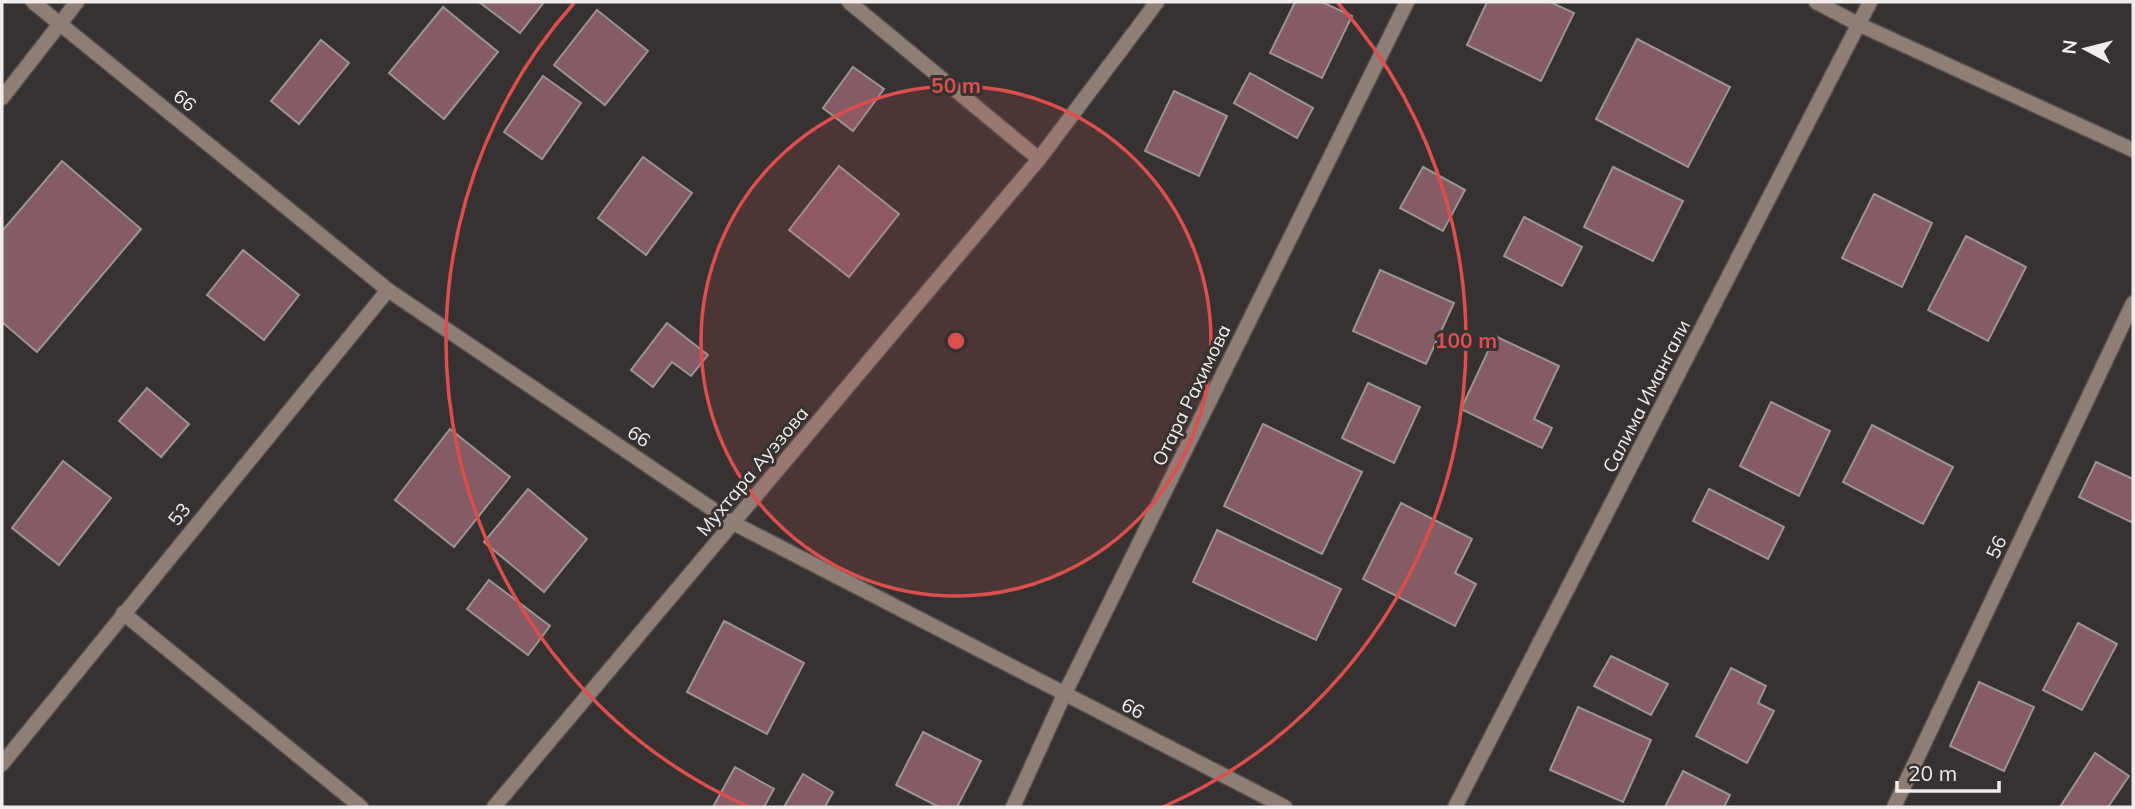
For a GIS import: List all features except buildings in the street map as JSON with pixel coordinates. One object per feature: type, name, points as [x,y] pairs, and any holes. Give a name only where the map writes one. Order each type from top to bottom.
[{"type":"street","name":"66","points":[[33,2],[387,290],[733,523],[1285,807]]},
{"type":"street","points":[[2,98],[77,2]]},
{"type":"street","points":[[849,2],[1039,159]]},
{"type":"street","name":"Мухтара Ауэзова","points":[[495,807],[1039,159],[1157,2]]},
{"type":"street","name":"Отара Рахимова","points":[[1013,807],[1064,695],[1407,2]]},
{"type":"street","points":[[1816,2],[1858,24],[2133,150]]},
{"type":"street","name":"Салима Имангали","points":[[1455,807],[1870,2]]},
{"type":"street","name":"53","points":[[2,764],[387,290]]},
{"type":"street","name":"56","points":[[1894,807],[2133,303]]},
{"type":"street","points":[[123,613],[361,807]]}]
